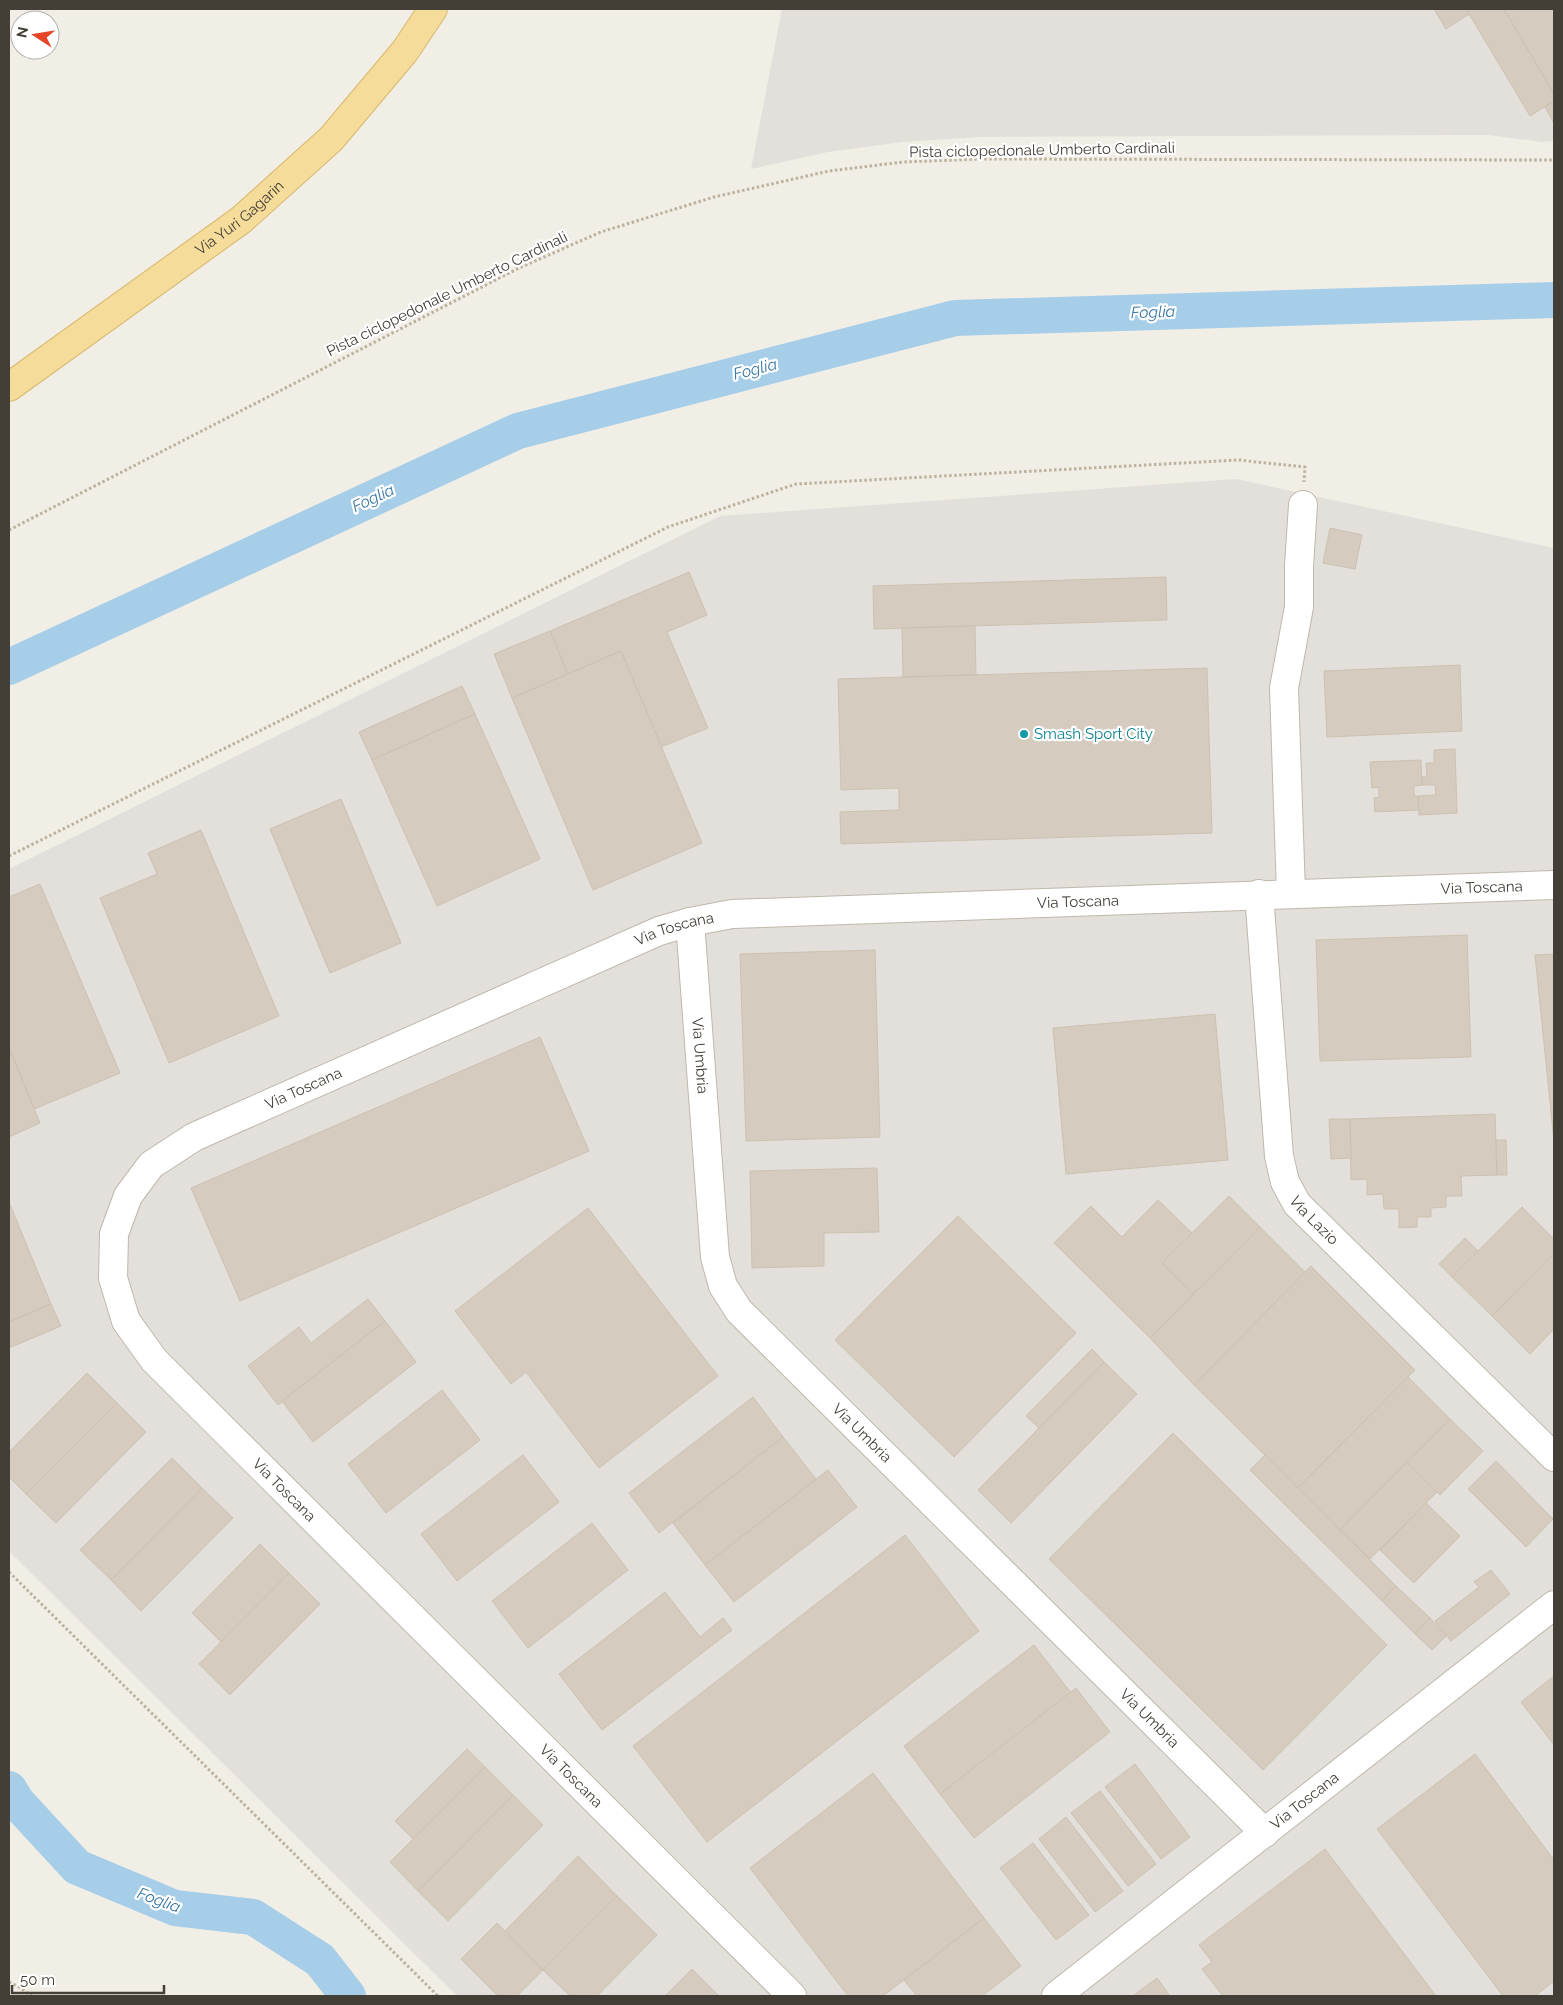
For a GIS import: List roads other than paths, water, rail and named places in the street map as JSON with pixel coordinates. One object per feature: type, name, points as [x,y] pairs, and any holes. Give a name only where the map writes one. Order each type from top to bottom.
[{"type":"main road","name":"Via Yuri Gagarin","points":[[9,387],[241,220],[331,139],[405,51],[433,9]]},
{"type":"street","points":[[1291,893],[1284,688],[1299,608],[1299,566],[1303,505]]},
{"type":"street","name":"Via Toscana","points":[[792,1996],[154,1360],[126,1321],[113,1278],[114,1234],[128,1196],[151,1165],[194,1137],[659,931],[690,922],[732,914],[1554,885]]},
{"type":"street","name":"Via Lazio","points":[[1258,894],[1279,1156],[1285,1182],[1297,1204],[1554,1457]]},
{"type":"street","name":"Via Umbria","points":[[690,922],[715,1257],[723,1286],[738,1311],[1265,1833]]},
{"type":"street","name":"Via Toscana","points":[[1056,1996],[1554,1605]]},
{"type":"waterway","name":"Foglia","points":[[9,667],[518,431],[955,318],[1554,300]]},
{"type":"waterway","name":"Foglia","points":[[9,1789],[17,1802],[77,1867],[175,1908],[253,1917],[320,1960],[348,1996]]},
{"type":"place","name":"Smash Sport City","points":[[1024,734]]}]
